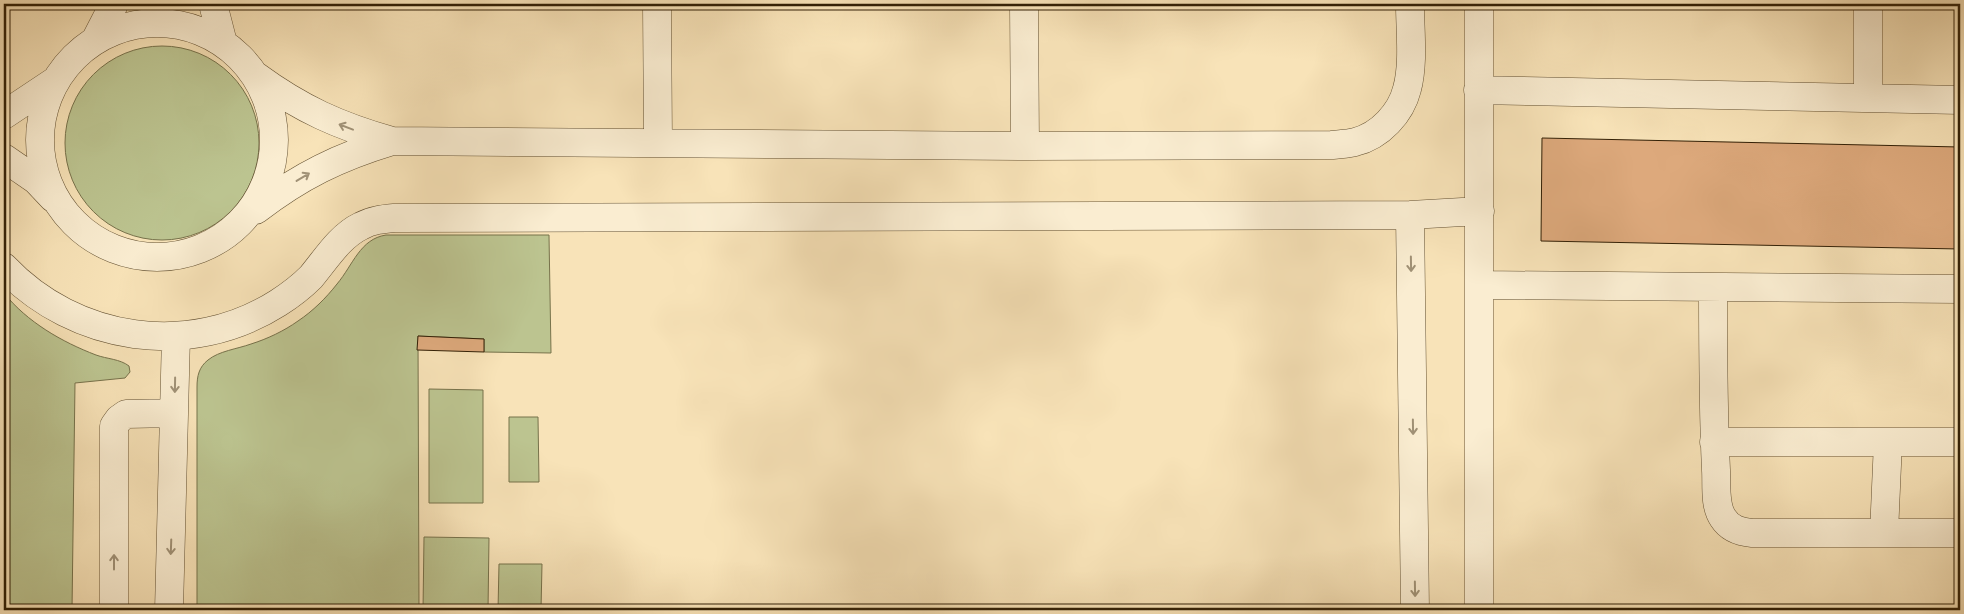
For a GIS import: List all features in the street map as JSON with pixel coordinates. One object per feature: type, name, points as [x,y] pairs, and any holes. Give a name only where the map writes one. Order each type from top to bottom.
[{"type":"street","points":[[96,39],[114,4]]},
{"type":"street","points":[[213,4],[223,43]]},
{"type":"street","points":[[656,4],[658,143]]},
{"type":"street","points":[[1024,4],[1025,146]]},
{"type":"street","points":[[4,115],[54,81],[73,57],[96,39],[127,26],[160,22],[194,28],[223,43],[241,58],[256,76],[294,102],[326,119],[359,132],[392,141],[1025,146],[1332,145],[1357,142],[1380,130],[1397,112],[1407,89],[1410,64],[1410,4]]},
{"type":"street","points":[[1479,4],[1479,610]]},
{"type":"street","points":[[1868,4],[1868,98]]},
{"type":"street","points":[[249,215],[264,190],[273,162],[274,132],[268,103],[256,76]]},
{"type":"street","points":[[54,81],[43,112],[39,144],[45,177],[60,206]]},
{"type":"street","points":[[1478,90],[1960,100]]},
{"type":"street","points":[[4,158],[36,180],[91,237],[131,255],[174,257],[216,243],[281,190],[316,170],[354,152],[392,141]]},
{"type":"street","points":[[4,267],[31,293],[62,312],[95,326],[130,334],[176,336],[206,332],[244,321],[278,303],[309,279],[346,236],[360,226],[377,220],[394,218],[1410,216],[1480,211]]},
{"type":"street","points":[[1410,216],[1415,610]]},
{"type":"street","points":[[1479,284],[1960,290]]},
{"type":"street","points":[[1712,287],[1714,442],[1718,507],[1722,518],[1730,527],[1740,532],[1752,534],[1960,533]]},
{"type":"street","points":[[169,610],[176,336]]},
{"type":"street","points":[[114,610],[114,426],[126,414],[174,413]]},
{"type":"street","points":[[1714,442],[1960,442]]},
{"type":"street","points":[[1884,533],[1888,442]]},
{"type":"green space","points":[[152,46],[172,46],[208,57],[231,74],[243,89],[252,106],[259,133],[259,153],[252,180],[243,197],[231,212],[216,224],[199,233],[172,240],[152,240],[116,229],[100,218],[87,205],[76,189],[69,171],[65,153],[65,133],[76,97],[87,81],[100,68],[116,57],[134,50]]},
{"type":"green space","points":[[386,235],[549,235],[551,353],[484,352],[484,339],[418,336],[419,610],[197,610],[197,387],[198,375],[201,369],[208,360],[217,354],[269,337],[304,317],[333,289],[363,247],[377,237]]},
{"type":"green space","points":[[4,293],[23,313],[46,330],[96,355],[118,360],[129,366],[130,372],[125,378],[75,383],[72,610],[4,610]]},
{"type":"green space","points":[[429,389],[483,390],[483,503],[429,503]]},
{"type":"green space","points":[[509,417],[538,417],[539,482],[509,482]]},
{"type":"green space","points":[[424,537],[489,538],[488,610],[423,610]]},
{"type":"green space","points":[[499,564],[542,564],[541,610],[498,610]]},
{"type":"building","points":[[1542,138],[1960,147],[1960,249],[1541,241]]},
{"type":"building","points":[[418,336],[484,339],[484,352],[417,350]]}]
